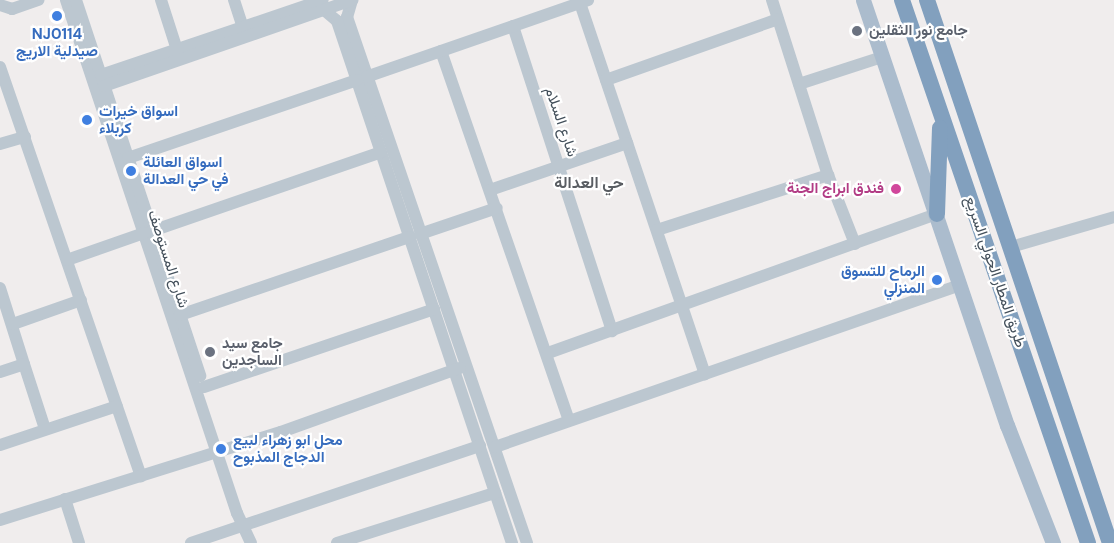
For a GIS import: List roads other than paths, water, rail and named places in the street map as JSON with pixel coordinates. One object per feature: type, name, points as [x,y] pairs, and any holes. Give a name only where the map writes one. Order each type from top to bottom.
[{"type":"highway","name":"طريق المطار الحولي السريع","points":[[902,0],[1088,543]]},
{"type":"highway","name":"طريق المطار الحولي السريع","points":[[927,0],[1110,543]]},
{"type":"highway","points":[[937,214],[941,149],[938,106]]},
{"type":"main road","points":[[863,0],[937,214],[959,285],[1053,543]]},
{"type":"street","points":[[0,5],[12,9],[38,0]]},
{"type":"street","name":"شارع المستوصف","points":[[66,0],[131,182],[221,451],[245,511],[245,526],[251,543]]},
{"type":"street","name":"شارع المستوصف","points":[[76,0],[128,158],[131,182]]},
{"type":"street","points":[[161,0],[178,54]]},
{"type":"street","points":[[234,0],[243,27]]},
{"type":"street","points":[[102,81],[324,5],[352,0]]},
{"type":"street","points":[[342,19],[352,0]]},
{"type":"street","points":[[772,0],[828,175],[855,244]]},
{"type":"street","points":[[128,158],[582,1],[606,80],[705,374]]},
{"type":"street","points":[[178,54],[310,2],[324,5],[342,19],[415,236],[434,309],[512,543]]},
{"type":"street","points":[[606,80],[778,19]]},
{"type":"street","name":"شارع السلام","points":[[513,26],[561,167],[612,331]]},
{"type":"street","points":[[441,51],[548,353],[569,420]]},
{"type":"street","points":[[799,84],[882,57]]},
{"type":"street","points":[[0,67],[141,476]]},
{"type":"street","points":[[362,78],[381,152],[466,366],[527,543]]},
{"type":"street","points":[[0,144],[25,137]]},
{"type":"street","points":[[490,190],[627,143]]},
{"type":"street","points":[[67,260],[381,152]]},
{"type":"street","points":[[657,230],[828,175]]},
{"type":"street","points":[[180,315],[497,208]]},
{"type":"street","points":[[548,353],[937,214]]},
{"type":"street","points":[[1011,247],[1114,217]]},
{"type":"street","name":"شارع المستوصف","points":[[161,271],[180,315],[204,387],[221,451]]},
{"type":"street","points":[[495,447],[959,285]]},
{"type":"street","points":[[0,288],[45,429]]},
{"type":"street","points":[[13,324],[81,300]]},
{"type":"street","points":[[204,387],[434,309]]},
{"type":"street","points":[[0,372],[24,364]]},
{"type":"street","points":[[0,520],[221,451],[466,366]]},
{"type":"street","points":[[0,445],[117,406]]},
{"type":"street","points":[[191,543],[480,446]]},
{"type":"street","points":[[337,543],[495,493]]},
{"type":"street","points":[[65,499],[79,543]]},
{"type":"place","name":"NJ0114 صيدلية الاريج","points":[[57,16]]},
{"type":"place","name":"جامع نور الثقلين","points":[[857,31]]},
{"type":"place","name":"اسواق خيرات كربلاء","points":[[87,120]]},
{"type":"place","name":"اسواق العائلة في حي العدالة","points":[[131,171]]},
{"type":"place","name":"فندق ابراج الجنة","points":[[896,189]]},
{"type":"place","name":"الرماح للتسوق المنزلي","points":[[937,280]]},
{"type":"place","name":"جامع سيد الساجدين","points":[[210,352]]},
{"type":"place","name":"محل ابو زهراء لبيع الدجاج المذبوح","points":[[221,449]]},
{"type":"district","name":"حي العدالة","points":[[589,183]]}]
